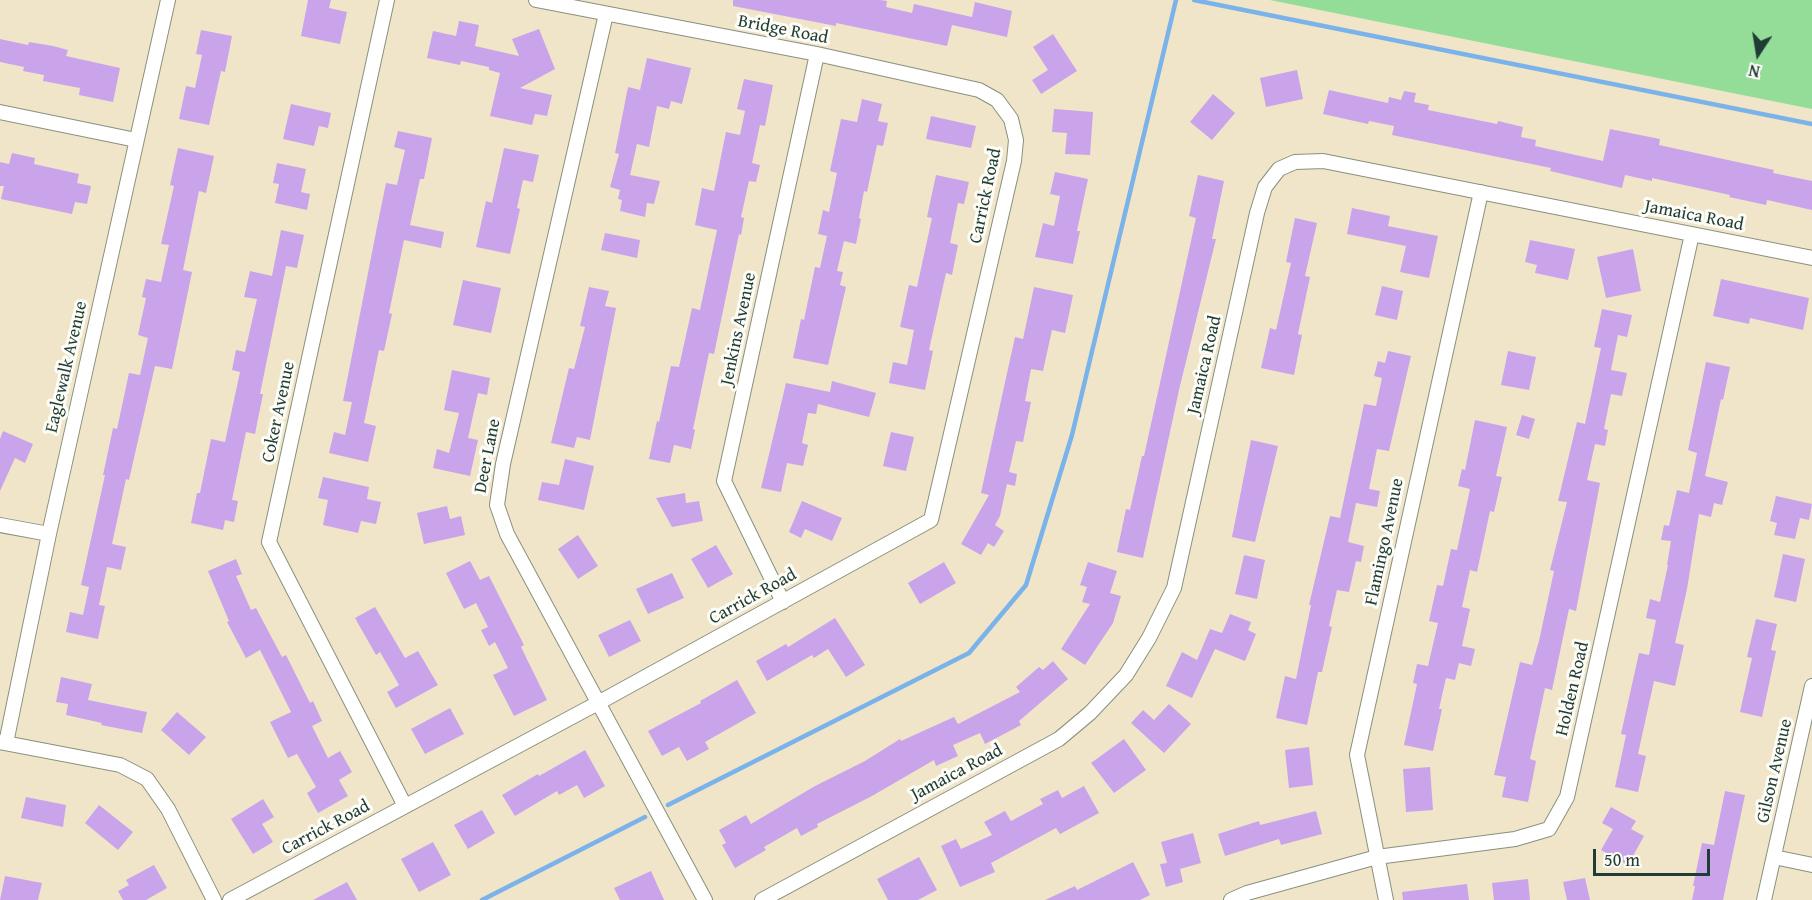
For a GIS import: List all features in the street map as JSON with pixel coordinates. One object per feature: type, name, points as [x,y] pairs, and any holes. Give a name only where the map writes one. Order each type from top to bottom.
[{"type":"street","name":"Eaglewalk Avenue","points":[[3,742],[168,0]]},
{"type":"street","name":"Coker Avenue","points":[[387,0],[269,542],[405,806]]},
{"type":"street","name":"Bridge Road","points":[[536,0],[817,54],[979,90],[997,100],[1011,118]]},
{"type":"street","name":"Deer Lane","points":[[606,14],[503,464],[497,505],[507,534],[705,900]]},
{"type":"street","name":"Jenkins Avenue","points":[[783,602],[724,481],[817,54]]},
{"type":"street","points":[[0,112],[136,140]]},
{"type":"street","name":"Carrick Road","points":[[230,900],[598,703],[931,520],[1014,161],[1016,140],[1011,118]]},
{"type":"street","name":"Jamaica Road","points":[[762,900],[1059,739],[1090,713],[1126,675],[1149,638],[1174,588],[1257,213],[1265,187],[1279,169],[1295,162],[1323,161],[1812,258]]},
{"type":"street","name":"Flamingo Avenue","points":[[1386,900],[1357,755],[1481,192]]},
{"type":"street","name":"Holden Road","points":[[1231,900],[1377,857],[1515,839],[1549,829],[1567,797],[1692,234]]},
{"type":"street","points":[[0,525],[49,534]]},
{"type":"street","name":"Gilson Avenue","points":[[1764,900],[1812,686]]},
{"type":"street","points":[[3,742],[120,765],[147,778],[168,809],[214,900]]},
{"type":"street","points":[[1774,857],[1812,864]]},
{"type":"green space","points":[[1270,0],[1812,0],[1812,109]]},
{"type":"building","points":[[308,0],[331,0],[329,8],[347,12],[340,44],[301,36]]},
{"type":"building","points":[[733,0],[880,0],[887,1],[886,7],[912,13],[914,4],[972,17],[975,2],[1012,11],[1007,37],[952,25],[947,46],[836,23],[836,26],[733,6]]},
{"type":"building","points":[[459,21],[479,25],[475,46],[519,56],[512,39],[539,29],[555,69],[520,88],[552,95],[547,116],[535,114],[532,125],[490,116],[500,73],[489,70],[489,67],[461,61],[460,65],[427,58],[433,31],[456,36]]},
{"type":"building","points":[[201,30],[232,36],[225,72],[221,71],[209,125],[179,119],[186,86],[195,88],[202,55],[196,54]]},
{"type":"building","points":[[1053,34],[1077,71],[1041,94],[1032,80],[1048,70],[1033,47]]},
{"type":"building","points":[[0,39],[28,45],[29,42],[53,46],[68,50],[66,56],[120,68],[113,102],[79,95],[80,88],[43,81],[44,75],[23,71],[24,67],[0,62]]},
{"type":"building","points":[[647,58],[691,68],[682,104],[671,101],[669,109],[657,106],[649,147],[637,144],[630,175],[660,181],[654,204],[647,203],[645,217],[620,211],[622,200],[618,199],[620,190],[610,187],[619,154],[615,153],[628,87],[640,90]]},
{"type":"building","points":[[1297,70],[1303,99],[1266,107],[1260,78]]},
{"type":"building","points":[[744,79],[773,85],[765,126],[760,125],[752,163],[760,165],[756,182],[749,181],[741,217],[744,218],[741,235],[739,234],[714,354],[709,353],[691,449],[674,445],[670,463],[649,459],[671,366],[679,367],[692,308],[700,310],[717,230],[695,225],[702,188],[714,191],[726,132],[740,135],[745,111],[737,109]]},
{"type":"building","points":[[1329,90],[1388,103],[1389,97],[1401,100],[1404,91],[1416,93],[1414,102],[1429,105],[1428,110],[1523,127],[1521,137],[1536,140],[1535,146],[1603,161],[1610,129],[1660,139],[1659,145],[1774,170],[1773,173],[1812,181],[1812,210],[1767,200],[1766,205],[1652,178],[1652,181],[1625,175],[1622,188],[1550,171],[1551,168],[1392,135],[1394,126],[1369,121],[1368,124],[1323,114]]},
{"type":"building","points":[[1213,94],[1235,113],[1212,140],[1190,122]]},
{"type":"building","points":[[862,99],[882,104],[878,121],[888,123],[883,146],[877,145],[867,192],[864,191],[856,244],[844,241],[837,271],[843,272],[840,285],[846,287],[828,365],[793,358],[815,267],[820,268],[827,236],[818,234],[823,210],[829,212],[837,173],[830,171],[841,119],[857,122]]},
{"type":"building","points":[[291,104],[331,113],[328,128],[319,126],[314,146],[283,139]]},
{"type":"building","points":[[1054,109],[1093,112],[1090,155],[1065,154],[1067,133],[1052,132]]},
{"type":"building","points":[[931,116],[976,126],[971,148],[926,139]]},
{"type":"building","points":[[398,131],[432,138],[424,179],[420,179],[410,225],[444,232],[441,248],[404,240],[389,313],[392,314],[384,351],[379,350],[364,423],[376,426],[368,462],[329,453],[334,432],[345,435],[352,402],[343,401],[386,183],[397,185],[405,150],[394,147]]},
{"type":"building","points":[[178,148],[214,156],[206,193],[199,191],[183,270],[192,272],[172,369],[155,366],[129,480],[126,479],[112,544],[126,547],[121,570],[107,567],[99,605],[105,606],[98,639],[66,632],[70,612],[83,615],[89,587],[81,585],[113,428],[117,429],[129,373],[140,375],[148,338],[138,335],[146,298],[142,297],[146,279],[161,282],[169,245],[161,244],[174,186],[170,185]]},
{"type":"building","points":[[504,148],[539,155],[533,182],[523,180],[517,208],[520,209],[510,254],[476,247],[486,201],[492,203]]},
{"type":"building","points":[[12,153],[35,158],[34,164],[79,174],[77,183],[91,186],[87,204],[75,202],[72,214],[1,199],[4,186],[0,186],[0,162],[9,164]]},
{"type":"building","points":[[277,163],[306,169],[301,192],[310,194],[307,210],[275,203],[279,184],[273,183]]},
{"type":"building","points":[[1055,172],[1088,179],[1073,264],[1035,257],[1043,223],[1054,226],[1060,196],[1050,194]]},
{"type":"building","points":[[936,175],[969,182],[964,204],[958,203],[950,243],[958,245],[952,275],[946,273],[929,350],[933,351],[925,390],[889,383],[893,362],[907,365],[914,330],[900,327],[909,285],[917,287],[932,218],[927,217]]},
{"type":"building","points":[[1198,175],[1224,181],[1212,239],[1216,239],[1179,390],[1143,558],[1117,552],[1126,509],[1130,510],[1142,456],[1144,456],[1196,218],[1189,216]]},
{"type":"building","points":[[1352,208],[1390,216],[1388,226],[1438,236],[1429,278],[1400,272],[1406,246],[1347,234]]},
{"type":"building","points":[[1295,218],[1317,223],[1305,276],[1310,277],[1298,334],[1302,335],[1294,375],[1261,368],[1270,328],[1276,330],[1291,263],[1286,262]]},
{"type":"building","points":[[281,230],[304,235],[297,268],[286,266],[260,394],[263,394],[255,434],[246,432],[232,500],[238,501],[234,522],[225,520],[223,530],[191,523],[197,493],[200,493],[211,439],[225,442],[240,372],[232,370],[236,350],[245,352],[257,299],[244,297],[250,271],[272,276]]},
{"type":"building","points":[[605,233],[640,240],[637,258],[601,250]]},
{"type":"building","points":[[1530,240],[1575,249],[1568,280],[1535,273],[1537,265],[1525,262]]},
{"type":"building","points":[[1633,249],[1641,291],[1606,298],[1597,257]]},
{"type":"building","points":[[1721,279],[1809,298],[1803,330],[1750,318],[1749,324],[1713,316]]},
{"type":"building","points":[[463,280],[501,288],[491,333],[453,325]]},
{"type":"building","points":[[1382,286],[1403,291],[1397,320],[1375,315]]},
{"type":"building","points":[[589,287],[609,291],[605,306],[616,308],[590,440],[577,437],[574,448],[551,443],[569,368],[574,369],[585,327],[580,326]]},
{"type":"building","points":[[1034,287],[1073,295],[1065,333],[1052,330],[1043,371],[1031,369],[1025,401],[1031,402],[1023,442],[1016,441],[1009,472],[1017,474],[1015,486],[1007,484],[1000,516],[995,525],[1004,531],[994,547],[988,543],[981,555],[961,544],[989,495],[981,493],[1015,337],[1023,339]]},
{"type":"building","points":[[1602,309],[1632,315],[1627,337],[1618,335],[1611,370],[1627,373],[1622,396],[1611,394],[1604,429],[1608,430],[1605,446],[1595,444],[1587,480],[1600,483],[1576,611],[1569,609],[1552,690],[1545,688],[1530,759],[1536,761],[1528,802],[1502,797],[1506,777],[1494,775],[1520,662],[1532,665],[1539,641],[1554,571],[1550,570],[1567,502],[1558,501],[1577,422],[1585,424],[1601,348],[1594,347]]},
{"type":"building","points":[[1388,351],[1411,356],[1389,451],[1377,449],[1369,489],[1380,491],[1377,507],[1356,503],[1348,542],[1364,546],[1361,562],[1356,561],[1349,592],[1337,590],[1322,672],[1318,672],[1307,725],[1276,718],[1285,676],[1296,679],[1311,605],[1309,605],[1330,516],[1340,518],[1364,404],[1376,406],[1382,378],[1374,376],[1378,361],[1385,363]]},
{"type":"building","points":[[1508,351],[1536,357],[1529,390],[1501,385]]},
{"type":"building","points":[[1706,362],[1730,367],[1705,476],[1728,482],[1722,505],[1714,503],[1711,517],[1699,514],[1687,589],[1675,643],[1684,645],[1675,686],[1654,681],[1638,754],[1646,756],[1638,792],[1615,787],[1626,735],[1621,734],[1639,653],[1649,655],[1656,620],[1646,618],[1650,599],[1660,602],[1668,565],[1671,541],[1661,540],[1664,525],[1669,526],[1677,490],[1689,493],[1697,453],[1688,450]]},
{"type":"building","points":[[452,370],[490,378],[487,395],[478,393],[468,438],[478,440],[470,476],[433,468],[437,449],[449,453],[459,413],[444,410]]},
{"type":"building","points":[[832,381],[876,393],[869,417],[818,404],[816,414],[808,413],[802,443],[808,445],[803,466],[787,463],[781,492],[761,488],[786,383],[830,392]]},
{"type":"building","points":[[1522,415],[1535,419],[1529,439],[1516,435]]},
{"type":"building","points":[[1475,420],[1507,427],[1496,476],[1502,477],[1494,512],[1490,511],[1477,572],[1470,570],[1462,607],[1470,609],[1462,646],[1475,649],[1471,666],[1459,663],[1455,680],[1446,678],[1433,751],[1404,745],[1417,684],[1413,683],[1417,664],[1428,666],[1438,623],[1429,621],[1437,585],[1443,586],[1451,549],[1457,550],[1470,489],[1458,486],[1462,469],[1465,470]]},
{"type":"building","points":[[3,431],[33,444],[25,463],[15,458],[0,491],[0,439]]},
{"type":"building","points":[[891,432],[914,437],[906,471],[883,466]]},
{"type":"building","points":[[1251,440],[1278,446],[1255,542],[1232,537]]},
{"type":"building","points":[[565,459],[594,466],[584,510],[538,500],[542,482],[559,485]]},
{"type":"building","points":[[323,477],[369,487],[367,499],[381,502],[376,524],[361,521],[358,533],[323,525],[328,500],[318,498]]},
{"type":"building","points":[[685,493],[686,503],[699,501],[703,521],[672,527],[656,498]]},
{"type":"building","points":[[1776,496],[1812,504],[1809,520],[1800,518],[1795,539],[1774,535],[1777,523],[1770,521]]},
{"type":"building","points":[[802,501],[842,518],[832,541],[805,529],[801,538],[789,532]]},
{"type":"building","points":[[447,506],[450,519],[461,516],[465,535],[424,544],[417,513]]},
{"type":"building","points":[[578,535],[598,566],[578,579],[558,549]]},
{"type":"building","points":[[716,545],[733,574],[708,588],[691,559]]},
{"type":"building","points":[[1783,554],[1805,559],[1796,602],[1774,597]]},
{"type":"building","points":[[1244,555],[1265,560],[1257,599],[1235,594]]},
{"type":"building","points":[[236,559],[242,574],[236,576],[251,610],[256,608],[282,657],[286,655],[310,703],[313,701],[322,721],[312,726],[328,758],[340,751],[352,772],[339,780],[348,796],[318,813],[307,793],[316,787],[297,754],[288,758],[270,722],[291,712],[260,650],[246,658],[227,622],[229,621],[208,571]]},
{"type":"building","points":[[470,561],[480,580],[489,576],[524,645],[521,647],[547,700],[514,716],[493,675],[508,668],[495,642],[489,646],[481,630],[488,627],[476,603],[464,609],[446,573]]},
{"type":"building","points":[[944,562],[956,583],[920,604],[908,583]]},
{"type":"building","points":[[1088,562],[1117,571],[1110,593],[1121,596],[1113,623],[1085,665],[1061,649],[1090,604],[1082,602],[1087,587],[1080,585]]},
{"type":"building","points":[[672,573],[684,598],[648,614],[636,589]]},
{"type":"building","points":[[375,607],[405,658],[418,651],[438,685],[396,708],[387,692],[399,685],[380,652],[376,655],[355,618]]},
{"type":"building","points":[[1230,614],[1251,622],[1248,630],[1256,634],[1245,661],[1215,649],[1192,698],[1166,686],[1182,652],[1197,660],[1210,629],[1222,633]]},
{"type":"building","points":[[835,618],[865,665],[846,677],[828,649],[814,658],[812,655],[767,681],[756,661],[786,644],[788,647]]},
{"type":"building","points":[[1756,619],[1777,624],[1771,650],[1776,651],[1762,717],[1740,712],[1752,658],[1747,657]]},
{"type":"building","points":[[630,620],[641,641],[609,657],[598,635]]},
{"type":"building","points":[[1053,661],[1068,679],[1019,721],[1021,725],[985,744],[980,733],[953,745],[958,756],[936,766],[934,760],[872,796],[817,824],[818,827],[801,836],[797,828],[764,847],[766,850],[735,868],[722,845],[726,843],[719,830],[746,815],[751,824],[900,739],[901,741],[954,717],[958,724],[1020,692],[1016,687],[1039,667],[1043,670]]},
{"type":"building","points":[[61,677],[92,684],[88,700],[147,712],[142,733],[66,715],[68,704],[56,702]]},
{"type":"building","points":[[737,680],[756,713],[705,742],[709,749],[687,761],[679,747],[662,756],[648,731],[701,703],[700,701]]},
{"type":"building","points":[[1169,704],[1191,724],[1164,753],[1131,723],[1143,710],[1154,720]]},
{"type":"building","points":[[450,708],[464,734],[425,754],[411,729]]},
{"type":"building","points":[[177,712],[206,737],[189,755],[161,730]]},
{"type":"building","points":[[1124,739],[1146,770],[1114,793],[1091,763]]},
{"type":"building","points":[[1309,747],[1313,785],[1289,788],[1285,750]]},
{"type":"building","points":[[585,750],[605,786],[584,798],[577,785],[559,795],[557,791],[515,816],[502,795]]},
{"type":"building","points":[[1430,767],[1433,810],[1406,812],[1403,769]]},
{"type":"building","points":[[1084,786],[1099,813],[1060,834],[1056,828],[991,863],[995,872],[960,887],[941,846],[956,839],[961,849],[992,835],[984,822],[1005,811],[1011,821],[1043,804],[1040,799],[1058,790],[1062,798]]},
{"type":"building","points":[[1725,791],[1745,795],[1723,900],[1692,900],[1702,843],[1714,845]]},
{"type":"building","points":[[26,797],[66,805],[63,827],[21,818]]},
{"type":"building","points":[[263,799],[274,817],[262,824],[273,842],[253,854],[231,819]]},
{"type":"building","points":[[99,805],[133,832],[118,850],[85,823]]},
{"type":"building","points":[[1611,807],[1636,821],[1631,829],[1644,836],[1628,865],[1601,850],[1613,829],[1602,823]]},
{"type":"building","points":[[482,810],[495,833],[468,849],[454,825]]},
{"type":"building","points":[[1316,811],[1322,834],[1281,845],[1279,839],[1225,856],[1218,834],[1259,821],[1260,825]]},
{"type":"building","points":[[1193,833],[1201,863],[1180,869],[1183,882],[1166,887],[1160,864],[1167,863],[1161,842]]},
{"type":"building","points":[[433,842],[451,875],[419,892],[401,859]]},
{"type":"building","points":[[919,857],[937,890],[918,900],[888,900],[877,879]]},
{"type":"building","points":[[1133,862],[1150,895],[1140,900],[1045,900],[1075,886],[1077,890]]},
{"type":"building","points":[[154,865],[167,888],[146,900],[123,900],[118,891],[129,885],[126,880]]},
{"type":"building","points":[[651,871],[664,900],[620,900],[614,888]]},
{"type":"building","points":[[5,876],[42,883],[38,900],[0,900]]},
{"type":"building","points":[[1585,878],[1590,900],[1567,900],[1563,882]]},
{"type":"building","points":[[1528,879],[1530,900],[1494,900],[1492,883]]},
{"type":"building","points":[[347,882],[357,900],[313,900]]},
{"type":"building","points":[[1467,884],[1469,900],[1403,900],[1402,892]]},
{"type":"waterway","points":[[668,805],[969,653],[1026,585],[1072,435],[1176,0]]},
{"type":"waterway","points":[[1194,0],[1812,124]]},
{"type":"waterway","points":[[482,900],[645,817]]}]
